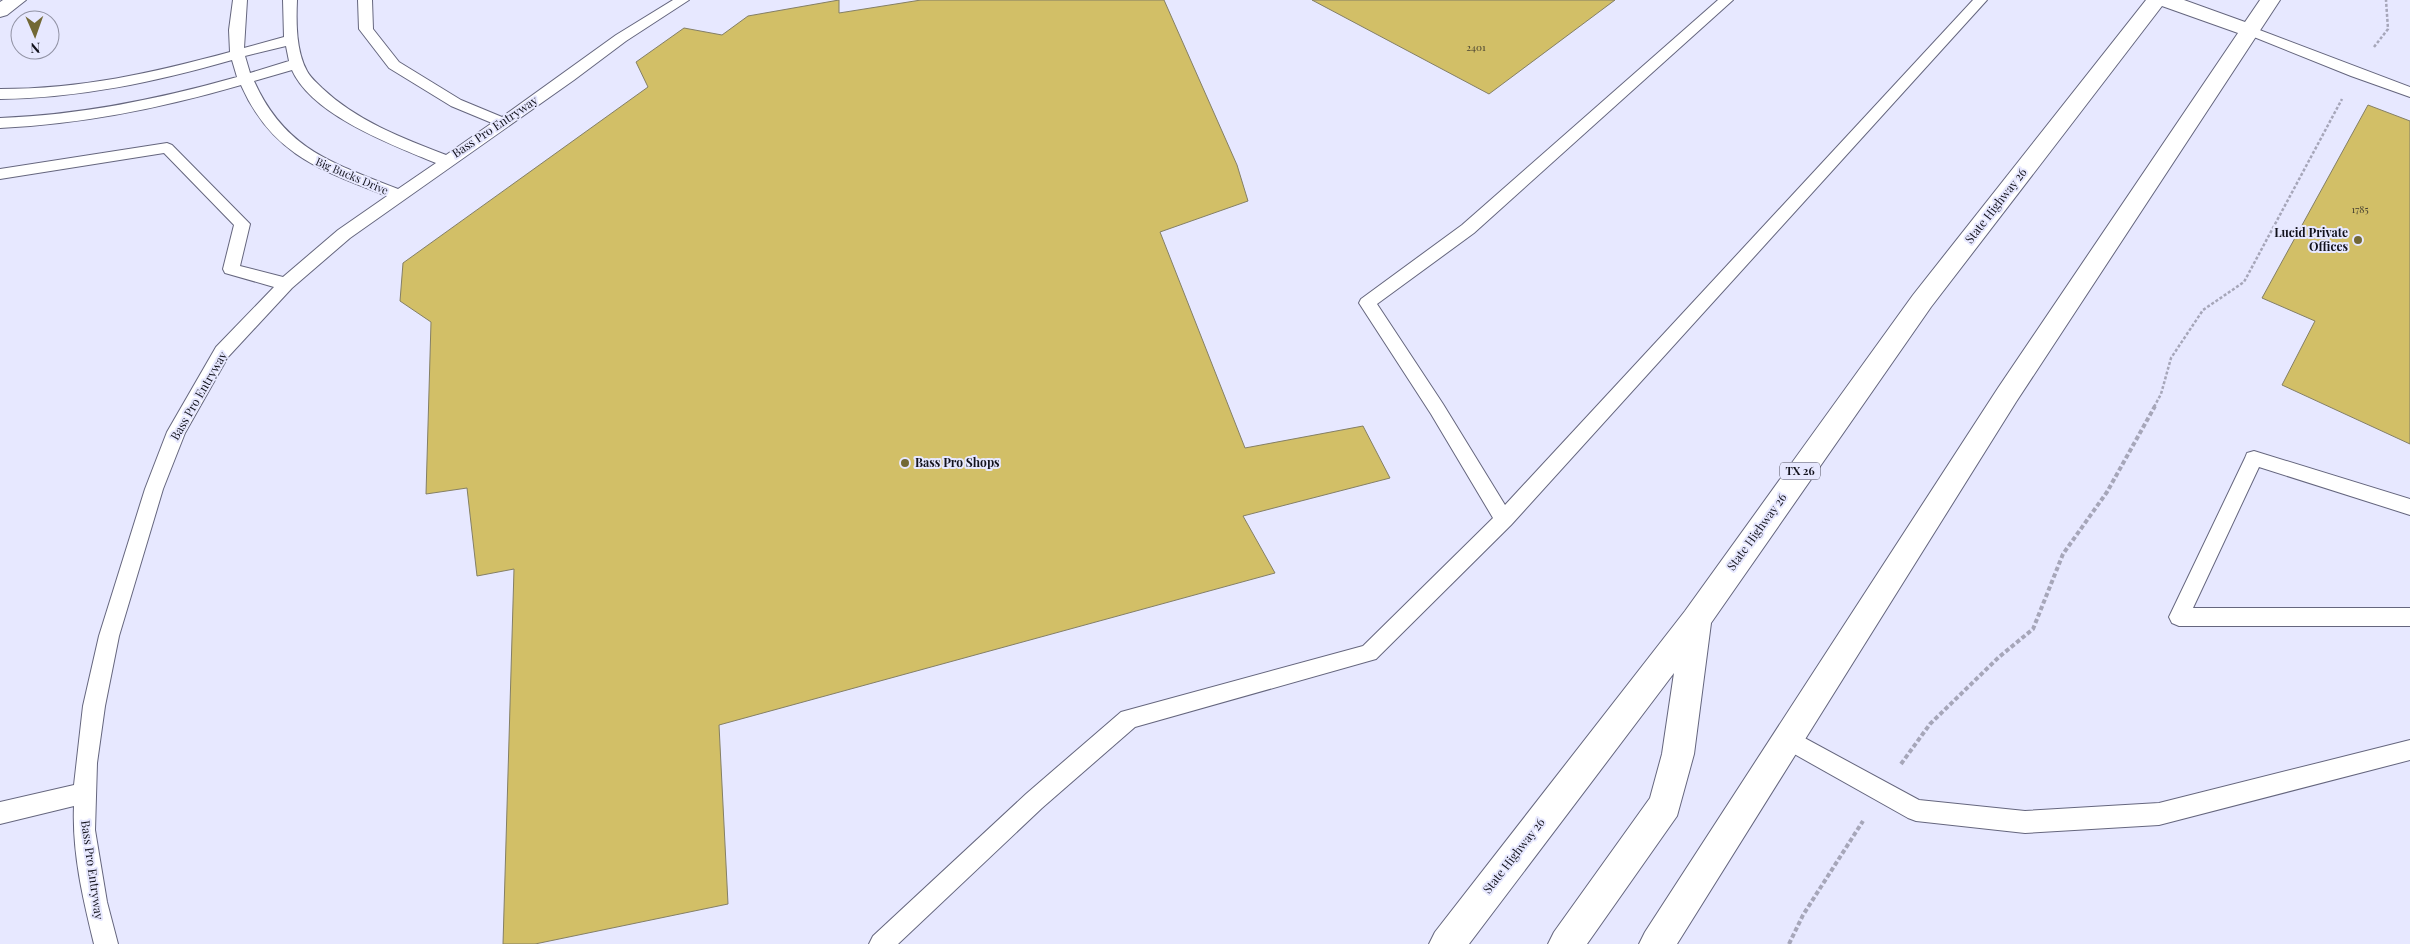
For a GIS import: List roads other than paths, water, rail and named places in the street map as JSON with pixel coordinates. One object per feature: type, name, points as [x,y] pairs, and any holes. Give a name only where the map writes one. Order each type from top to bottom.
[{"type":"main road","points":[[0,11],[16,0]]},
{"type":"main road","name":"State Highway 26","points":[[1447,944],[1696,620],[1922,301],[2156,0]]},
{"type":"main road","points":[[2165,0],[2250,30]]},
{"type":"main road","points":[[1657,944],[2007,395],[2270,0]]},
{"type":"main road","points":[[1566,944],[1665,805],[1678,754],[1696,620]]},
{"type":"lane","name":"Big Bucks Drive","points":[[240,0],[237,20],[237,53],[246,79],[269,118],[288,140],[310,158],[398,195]]},
{"type":"lane","points":[[290,0],[292,39],[301,73],[332,105],[362,125],[446,161]]},
{"type":"lane","points":[[365,0],[366,29],[394,65],[422,84],[456,103],[502,122]]},
{"type":"lane","name":"Bass Pro Entryway","points":[[106,944],[94,902],[84,830],[86,763],[104,652],[133,555],[176,432],[222,352],[286,284],[344,234],[502,122],[568,78],[621,38],[682,0]]},
{"type":"lane","points":[[1504,519],[1437,410],[1367,303],[1468,229],[1726,0]]},
{"type":"lane","points":[[881,944],[1034,800],[1128,719],[1369,654],[1504,519],[1980,0]]},
{"type":"lane","points":[[2250,30],[2356,73],[2410,92]]},
{"type":"lane","points":[[0,94],[48,95],[136,82],[292,39]]},
{"type":"lane","points":[[0,123],[46,121],[116,112],[246,79],[298,63]]},
{"type":"lane","points":[[0,174],[167,148],[242,224],[231,269],[286,284]]},
{"type":"lane","points":[[2410,507],[2254,458],[2179,617],[2410,617]]},
{"type":"lane","points":[[1788,739],[1916,810],[2025,822],[2159,814],[2410,750]]},
{"type":"lane","points":[[0,813],[85,793]]},
{"type":"place","name":"Lucid Private Offices","points":[[2358,240]]},
{"type":"place","name":"Bass Pro Shops","points":[[905,463]]}]
